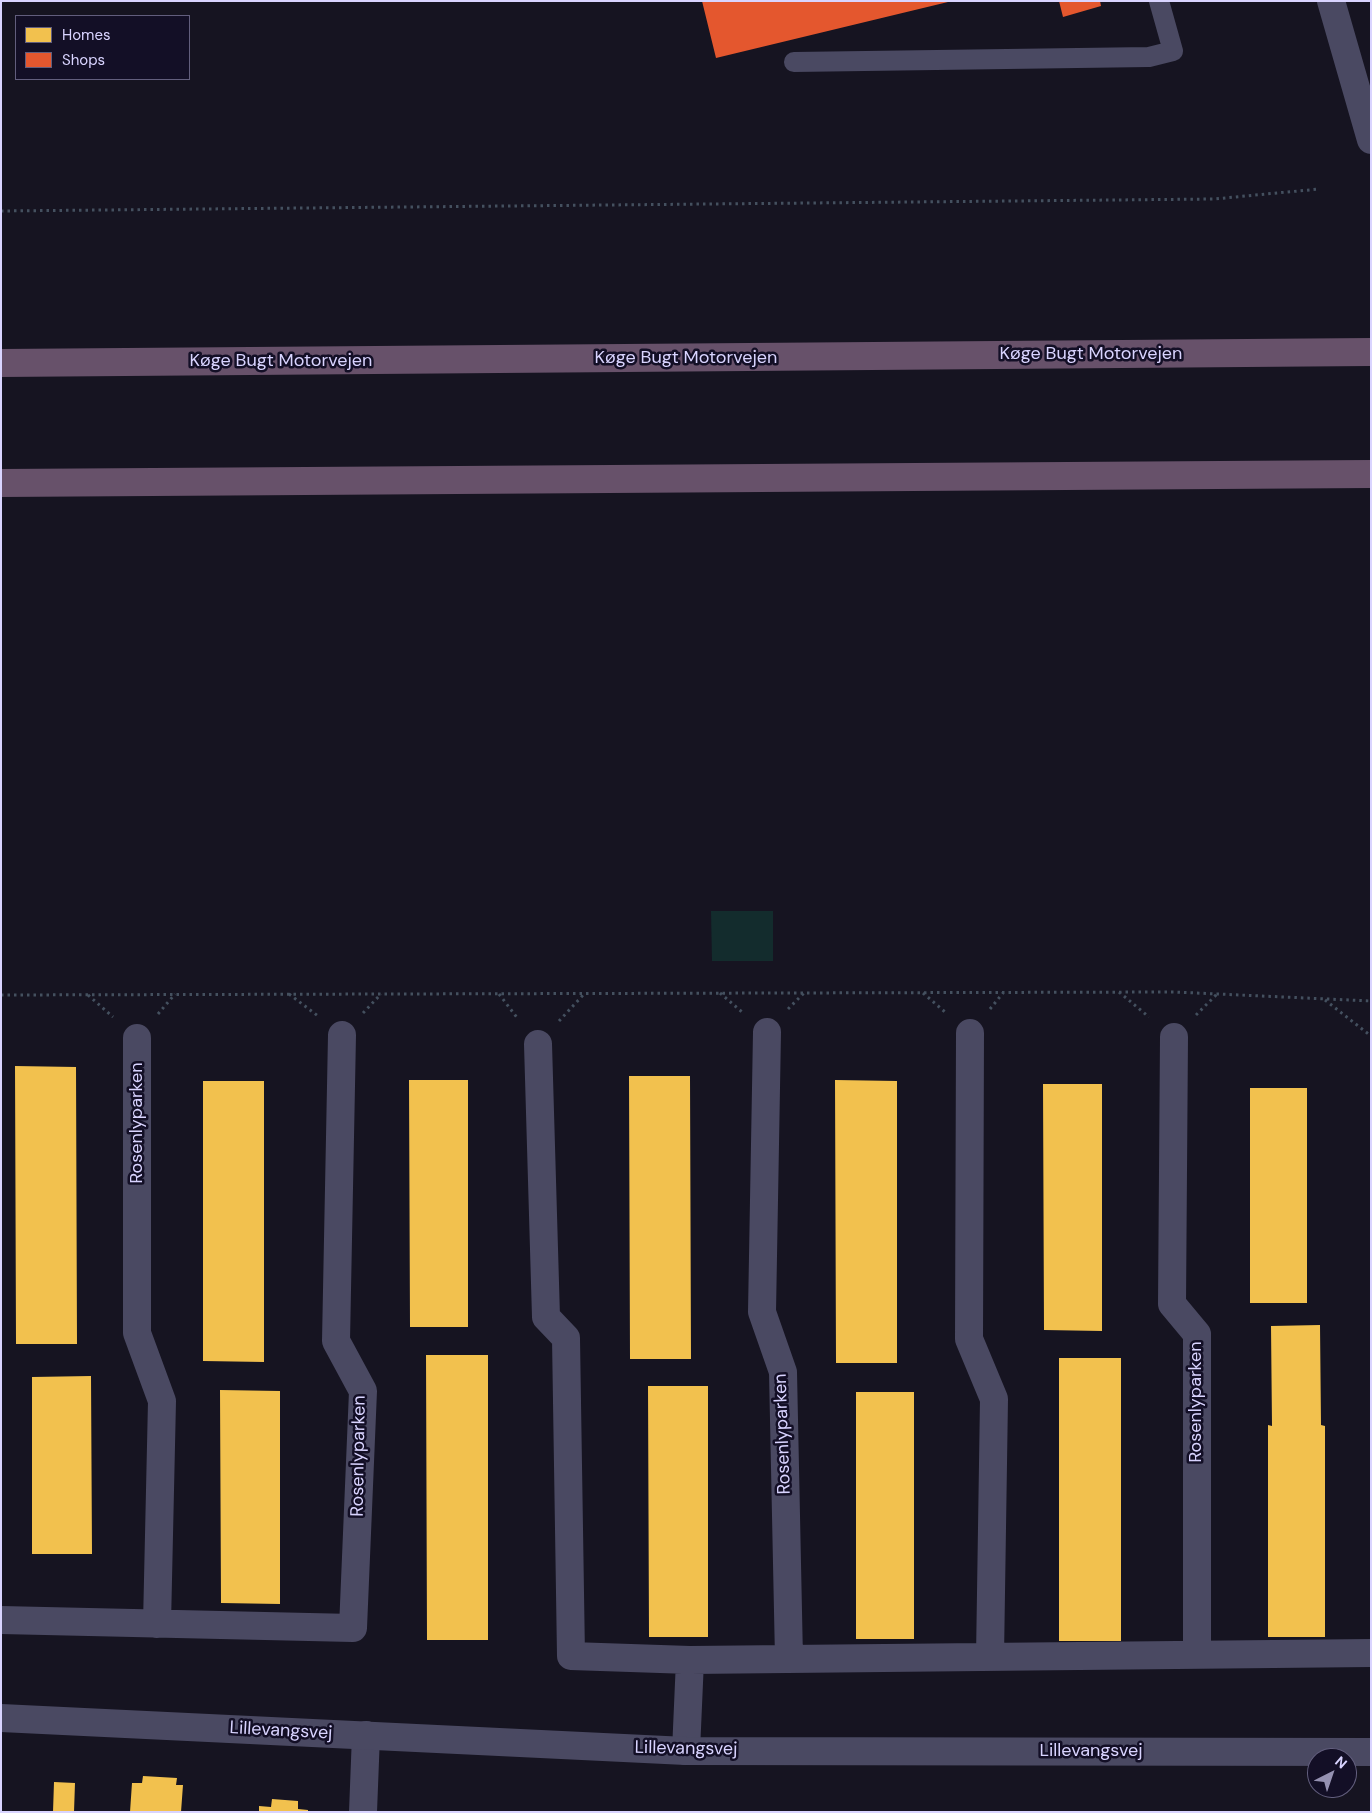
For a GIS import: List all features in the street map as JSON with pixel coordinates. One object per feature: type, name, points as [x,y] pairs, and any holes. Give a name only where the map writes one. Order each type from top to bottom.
[{"type":"highway","name":"Køge Bugt Motorvejen","points":[[1,363],[1371,352]]},
{"type":"highway","points":[[1,483],[1371,474]]},
{"type":"street","points":[[1331,1],[1371,140]]},
{"type":"street","name":"Rosenlyparken","points":[[767,1032],[762,1312],[783,1372],[788,1659]]},
{"type":"street","points":[[970,1033],[969,1339],[994,1399],[990,1657]]},
{"type":"street","name":"Rosenlyparken","points":[[1,1620],[353,1628],[362,1391],[336,1342],[342,1035]]},
{"type":"street","name":"Rosenlyparken","points":[[1174,1037],[1172,1304],[1197,1334],[1197,1655]]},
{"type":"street","name":"Rosenlyparken","points":[[137,1038],[137,1332],[162,1401],[157,1624]]},
{"type":"street","points":[[538,1044],[546,1317],[566,1338],[571,1656],[690,1660],[1371,1653]]},
{"type":"street","points":[[686,1751],[690,1660]]},
{"type":"street","name":"Lillevangsvej","points":[[1,1718],[686,1751],[1371,1752]]},
{"type":"street","points":[[363,1812],[366,1736]]},
{"type":"lane","points":[[794,62],[1149,57],[1173,50],[1158,1]]},
{"type":"path","points":[[1,211],[1214,199],[1319,189]]},
{"type":"path","points":[[1,995],[1174,992],[1371,1001]]},
{"type":"path","points":[[1325,999],[1371,1036]]},
{"type":"green space","points":[[711,911],[773,911],[773,961],[712,961]]},
{"type":"building: Homes","points":[[15,1066],[76,1067],[77,1344],[16,1344]]},
{"type":"building: Homes","points":[[629,1076],[690,1076],[691,1359],[630,1359]]},
{"type":"building: Homes","points":[[409,1080],[468,1080],[468,1327],[410,1327]]},
{"type":"building: Homes","points":[[835,1080],[897,1081],[897,1363],[836,1363]]},
{"type":"building: Homes","points":[[203,1081],[264,1081],[264,1362],[203,1361]]},
{"type":"building: Homes","points":[[1043,1084],[1102,1084],[1102,1331],[1044,1330]]},
{"type":"building: Homes","points":[[1250,1088],[1307,1088],[1307,1303],[1250,1303]]},
{"type":"building: Homes","points":[[1320,1325],[1321,1425],[1325,1426],[1325,1637],[1268,1637],[1268,1425],[1272,1426],[1271,1326]]},
{"type":"building: Homes","points":[[426,1355],[488,1355],[488,1640],[427,1640]]},
{"type":"building: Homes","points":[[1059,1358],[1121,1358],[1121,1641],[1059,1641]]},
{"type":"building: Homes","points":[[91,1376],[92,1554],[32,1554],[32,1377]]},
{"type":"building: Homes","points":[[648,1386],[708,1386],[708,1637],[649,1637]]},
{"type":"building: Homes","points":[[220,1390],[280,1391],[280,1604],[221,1603]]},
{"type":"building: Homes","points":[[856,1392],[914,1392],[914,1639],[856,1639]]},
{"type":"building: Homes","points":[[143,1776],[177,1778],[176,1785],[183,1785],[181,1812],[130,1812],[132,1783],[142,1783]]},
{"type":"building: Homes","points":[[54,1782],[75,1783],[74,1812],[53,1812]]},
{"type":"building: Homes","points":[[272,1799],[298,1801],[298,1809],[308,1810],[308,1812],[259,1812],[259,1806],[271,1807]]},
{"type":"building: Shops","points":[[702,1],[948,1],[948,2],[716,58]]},
{"type":"building: Shops","points":[[1059,1],[1100,1],[1101,6],[1063,17]]}]
